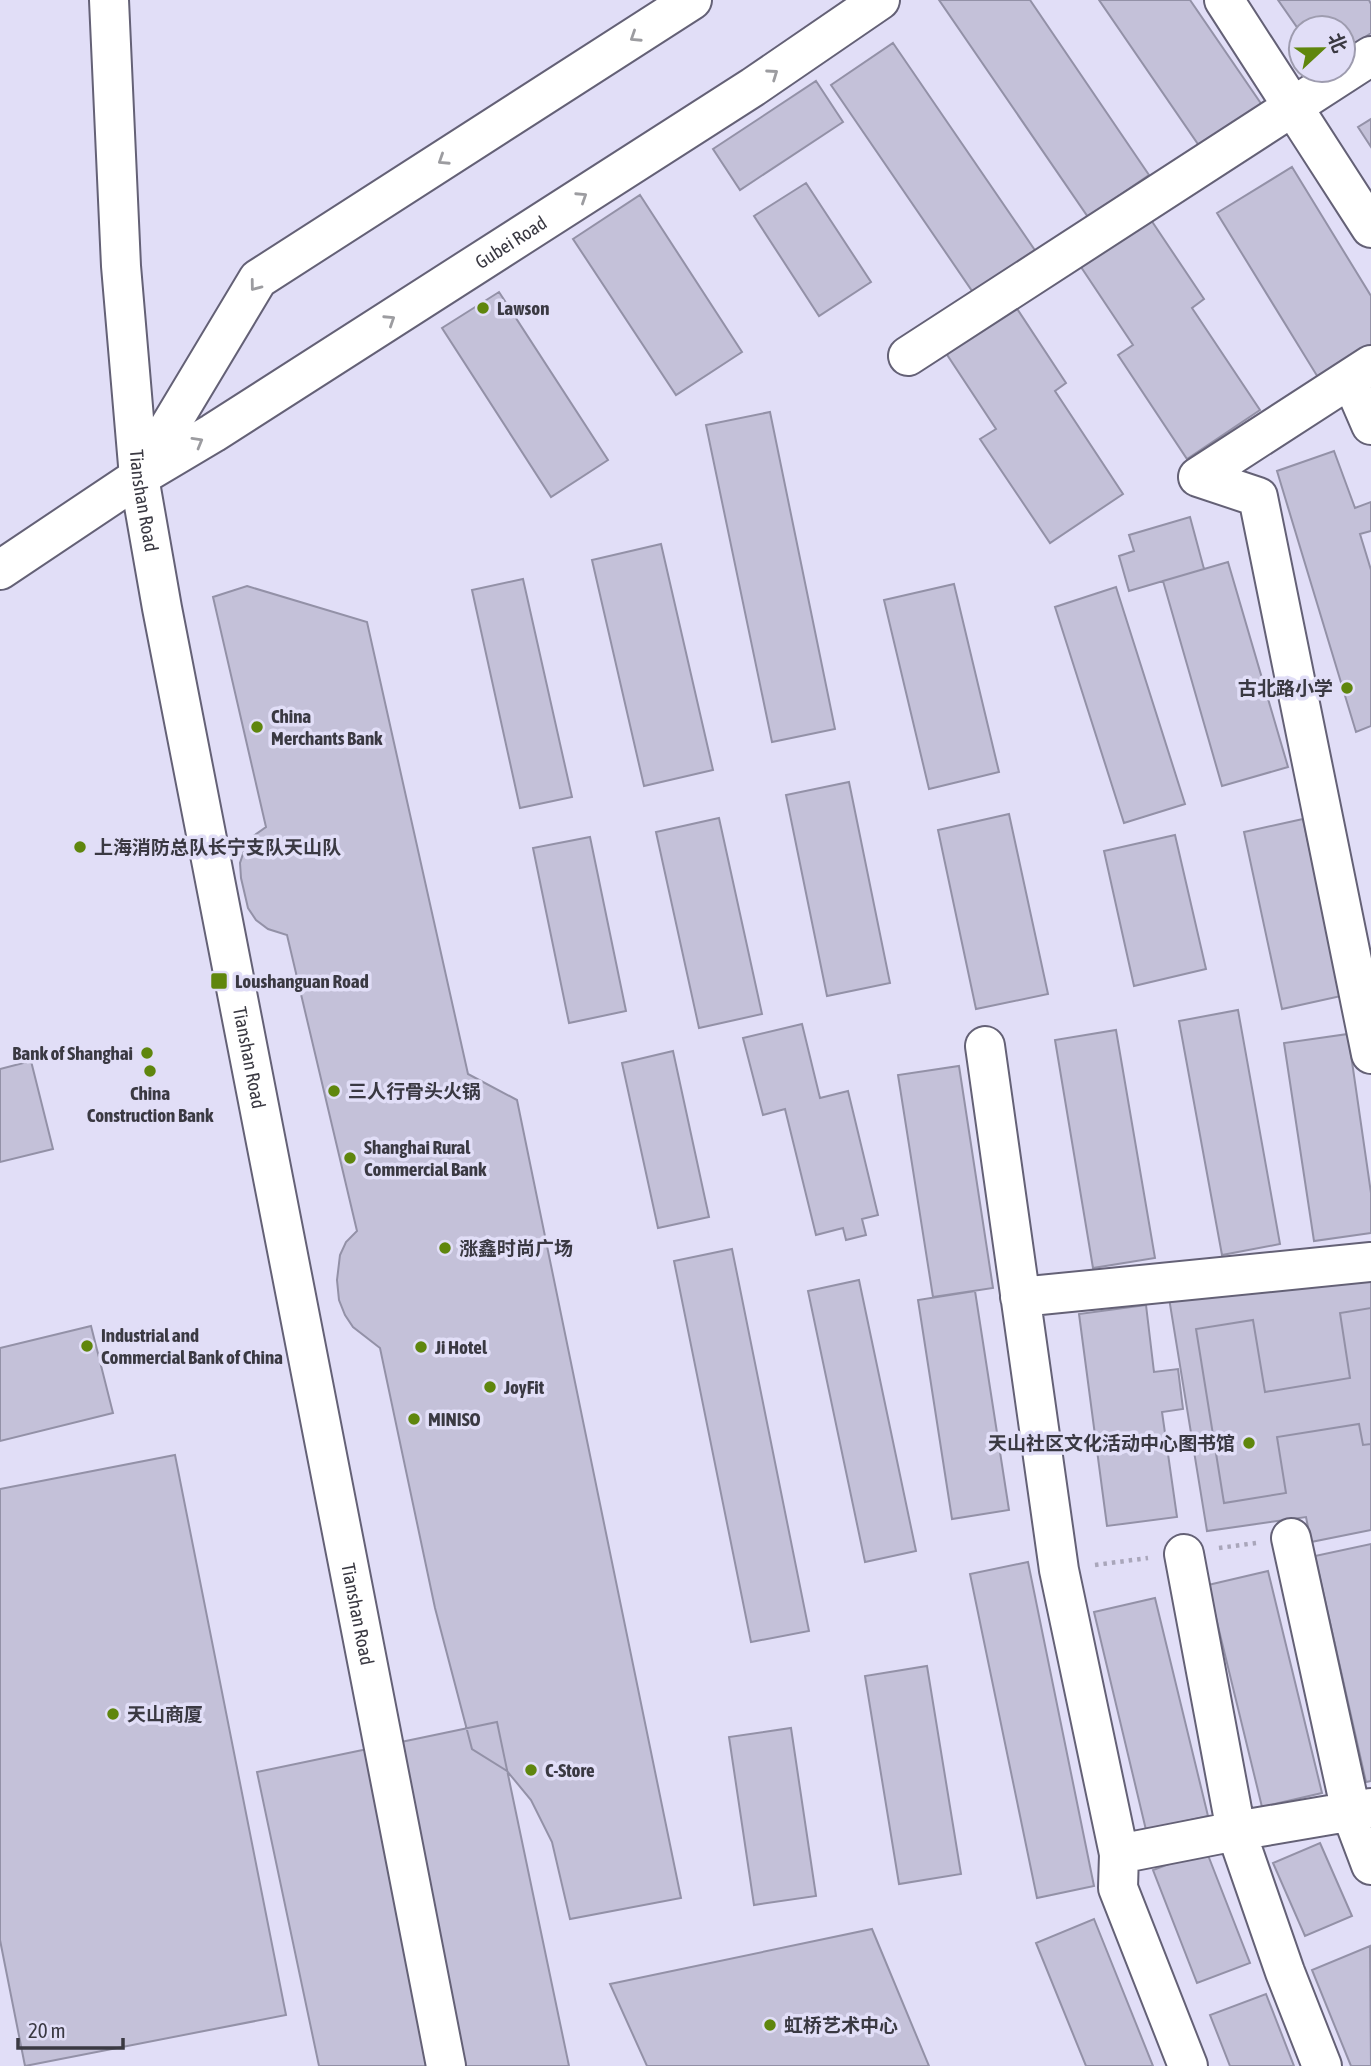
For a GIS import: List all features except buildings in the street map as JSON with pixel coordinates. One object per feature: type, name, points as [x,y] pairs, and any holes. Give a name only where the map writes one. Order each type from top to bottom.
[{"type":"street","name":"Tianshan Road","points":[[109,0],[121,266],[139,477],[446,2066]]},
{"type":"street","name":"Gubei Road","points":[[139,477],[258,279],[692,0]]},
{"type":"street","name":"Gubei Road","points":[[0,570],[139,477],[213,433],[753,87],[880,0]]},
{"type":"street","points":[[1224,0],[1371,228]]},
{"type":"street","points":[[908,356],[1371,56]]},
{"type":"street","points":[[1371,425],[1361,372],[1198,477],[1258,497],[1371,1054]]},
{"type":"street","points":[[985,1046],[1059,1570],[1119,1854],[1118,1888],[1188,2066]]},
{"type":"street","points":[[1020,1297],[1371,1262]]},
{"type":"street","points":[[1291,1538],[1361,1810],[1371,1865]]},
{"type":"street","points":[[1184,1554],[1236,1831],[1285,1972],[1322,2066]]},
{"type":"street","points":[[1119,1854],[1361,1810]]},
{"type":"place","name":"Lawson","points":[[483,308]]},
{"type":"place","name":"古北路小学","points":[[1347,688]]},
{"type":"place","name":"China Merchants Bank","points":[[257,727]]},
{"type":"place","name":"上海消防总队长宁支队天山队","points":[[80,847]]},
{"type":"place","name":"Loushanguan Road","points":[[219,981]]},
{"type":"place","name":"Bank of Shanghai","points":[[147,1053]]},
{"type":"place","name":"China Construction Bank","points":[[150,1071]]},
{"type":"place","name":"三人行骨头火锅","points":[[334,1091]]},
{"type":"place","name":"Shanghai Rural Commercial Bank","points":[[350,1158]]},
{"type":"place","name":"涨鑫时尚广场","points":[[445,1248]]},
{"type":"place","name":"Industrial and Commercial Bank of China","points":[[87,1346]]},
{"type":"place","name":"Ji Hotel","points":[[421,1347]]},
{"type":"place","name":"JoyFit","points":[[490,1387]]},
{"type":"place","name":"MINISO","points":[[414,1419]]},
{"type":"place","name":"天山社区文化活动中心图书馆","points":[[1249,1443]]},
{"type":"place","name":"天山商厦","points":[[113,1714]]},
{"type":"place","name":"C-Store","points":[[531,1770]]},
{"type":"place","name":"虹桥艺术中心","points":[[770,2025]]}]
